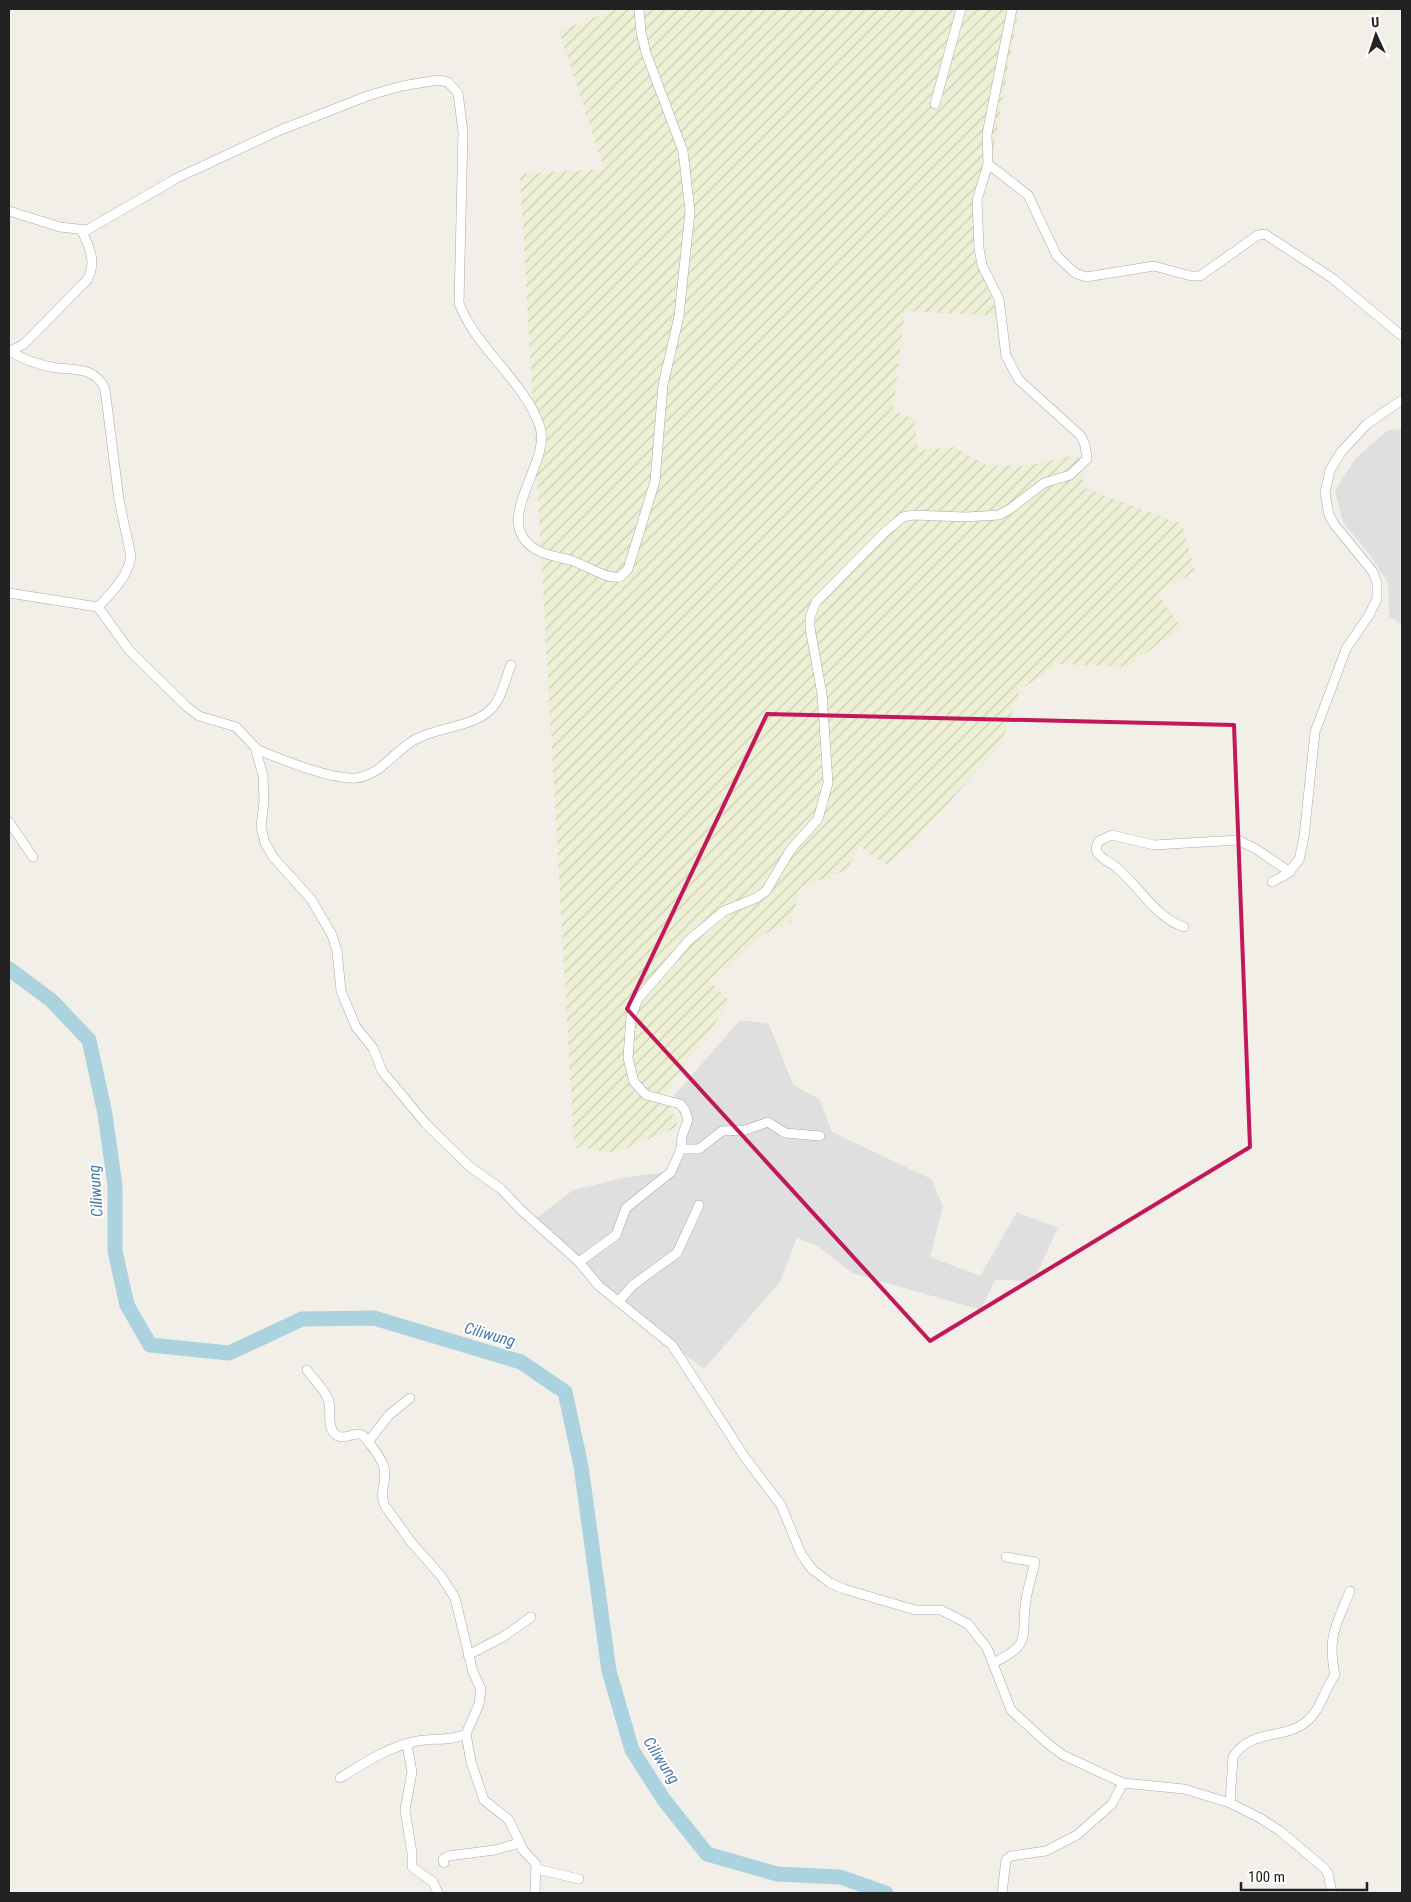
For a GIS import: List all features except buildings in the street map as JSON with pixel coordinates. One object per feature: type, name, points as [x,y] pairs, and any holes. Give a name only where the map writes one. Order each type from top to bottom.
[{"type":"street","points":[[9,211],[60,227],[82,231],[91,228],[154,191],[210,162],[330,109],[402,86],[438,80],[448,82],[458,93],[463,132],[459,303],[469,324],[532,410],[542,439],[537,465],[525,486],[520,506],[521,530],[529,544],[540,552],[580,563],[611,578],[620,578],[628,569],[655,481],[663,385],[679,316],[690,211],[684,151],[646,53],[640,9]]},
{"type":"street","points":[[935,104],[961,9]]},
{"type":"street","points":[[578,1262],[616,1235],[626,1208],[671,1172],[682,1149],[682,1136],[688,1120],[683,1106],[676,1102],[646,1095],[634,1082],[628,1058],[631,1016],[638,999],[689,940],[724,911],[756,898],[766,891],[791,849],[818,819],[828,783],[823,703],[810,628],[814,606],[880,536],[903,517],[913,515],[966,517],[999,514],[1010,509],[1044,483],[1070,475],[1087,459],[1086,445],[1081,436],[1019,380],[1006,356],[999,299],[982,265],[979,248],[977,200],[988,164],[987,134],[1012,9]]},
{"type":"street","points":[[988,164],[1028,195],[1057,256],[1064,265],[1078,275],[1086,277],[1141,266],[1154,266],[1190,276],[1200,276],[1258,235],[1265,234],[1339,284],[1402,336]]},
{"type":"street","points":[[10,352],[24,344],[87,280],[92,268],[93,256],[82,231]]},
{"type":"street","points":[[10,352],[24,359],[50,367],[70,368],[91,373],[101,381],[105,389],[119,500],[131,556],[117,586],[98,607]]},
{"type":"street","points":[[1272,882],[1290,872],[1299,860],[1317,725],[1346,649],[1372,610],[1378,591],[1373,572],[1331,520],[1325,497],[1328,476],[1338,456],[1358,434],[1377,415],[1402,400]]},
{"type":"street","points":[[9,593],[98,607],[129,650],[186,706],[200,716],[236,727],[256,750],[264,787],[261,827],[265,843],[273,857],[312,898],[332,935],[338,951],[341,991],[356,1027],[373,1048],[382,1071],[446,1145],[469,1166],[501,1189],[520,1210],[578,1262],[590,1277],[618,1302],[658,1331],[681,1355],[730,1435],[781,1505],[801,1554],[812,1569],[830,1583],[862,1595],[915,1610],[937,1609],[968,1624],[978,1634],[993,1663],[1008,1705],[1035,1733],[1069,1758],[1123,1783],[1184,1789],[1230,1803],[1260,1818],[1313,1858],[1328,1874],[1332,1893]]},
{"type":"street","points":[[256,750],[335,776],[362,777],[378,769],[402,748],[421,736],[470,721],[486,713],[496,703],[511,665]]},
{"type":"street","points":[[9,822],[33,857]]},
{"type":"street","points":[[1184,927],[1177,925],[1164,915],[1116,866],[1097,852],[1096,847],[1099,841],[1112,836],[1154,845],[1238,840],[1256,849],[1290,872]]},
{"type":"street","points":[[682,1149],[699,1149],[722,1131],[745,1130],[768,1122],[785,1133],[820,1136]]},
{"type":"street","points":[[618,1302],[638,1280],[677,1253],[699,1205]]},
{"type":"street","points":[[307,1370],[329,1402],[331,1428],[334,1433],[344,1437],[360,1434],[378,1456],[385,1472],[382,1499],[384,1506],[411,1542],[449,1586],[458,1609],[468,1655],[481,1694],[466,1734],[471,1762],[482,1797],[486,1803],[509,1820],[519,1843],[536,1864],[534,1893]]},
{"type":"street","points":[[368,1442],[389,1415],[410,1398]]},
{"type":"street","points":[[993,1663],[1012,1654],[1022,1640],[1026,1630],[1026,1602],[1035,1562],[1006,1557]]},
{"type":"street","points":[[1230,1803],[1233,1757],[1236,1751],[1257,1737],[1296,1728],[1308,1721],[1328,1684],[1335,1676],[1331,1647],[1332,1631],[1350,1591]]},
{"type":"street","points":[[468,1655],[503,1637],[531,1617]]},
{"type":"street","points":[[340,1778],[389,1750],[407,1744],[457,1738],[466,1734]]},
{"type":"street","points":[[407,1744],[412,1772],[405,1810],[412,1853],[410,1862],[412,1868],[433,1882],[438,1893]]},
{"type":"street","points":[[1002,1893],[1006,1860],[1011,1856],[1046,1851],[1077,1835],[1112,1804],[1123,1783]]},
{"type":"street","points":[[444,1863],[443,1859],[448,1856],[495,1850],[519,1843]]},
{"type":"street","points":[[537,1869],[579,1879]]},
{"type":"highlighted area","points":[[767,714],[1234,725],[1250,1147],[930,1341],[627,1009]]},
{"type":"shaded area","points":[[1402,429],[1402,625],[1389,616],[1388,583],[1370,555],[1343,522],[1335,491],[1355,459],[1388,430]]},
{"type":"shaded area","points":[[740,1020],[769,1024],[793,1085],[819,1099],[832,1132],[931,1179],[943,1206],[930,1257],[980,1276],[1017,1212],[1058,1228],[1033,1281],[995,1280],[981,1310],[852,1273],[818,1246],[797,1238],[780,1282],[704,1369],[615,1301],[574,1265],[534,1220],[573,1190],[623,1178],[671,1171],[685,1124],[672,1098]]},
{"type":"green space","points":[[617,9],[1019,9],[989,173],[975,199],[974,256],[999,316],[905,311],[893,410],[914,419],[918,450],[954,447],[986,465],[1025,466],[1078,455],[1085,488],[1182,524],[1195,571],[1158,594],[1180,627],[1128,667],[1058,664],[1020,690],[1001,744],[911,845],[886,865],[859,846],[847,870],[801,887],[791,922],[762,935],[710,982],[730,1002],[665,1092],[678,1127],[614,1153],[574,1147],[520,174],[604,169],[559,31]]},
{"type":"waterway","name":"Ciliwung","points":[[9,969],[51,1000],[89,1040],[105,1114],[115,1186],[115,1251],[127,1305],[150,1345],[229,1353],[302,1319],[374,1318],[521,1362],[565,1392],[581,1466],[609,1671],[632,1750],[664,1800],[707,1854],[777,1874],[840,1877],[886,1893]]}]
